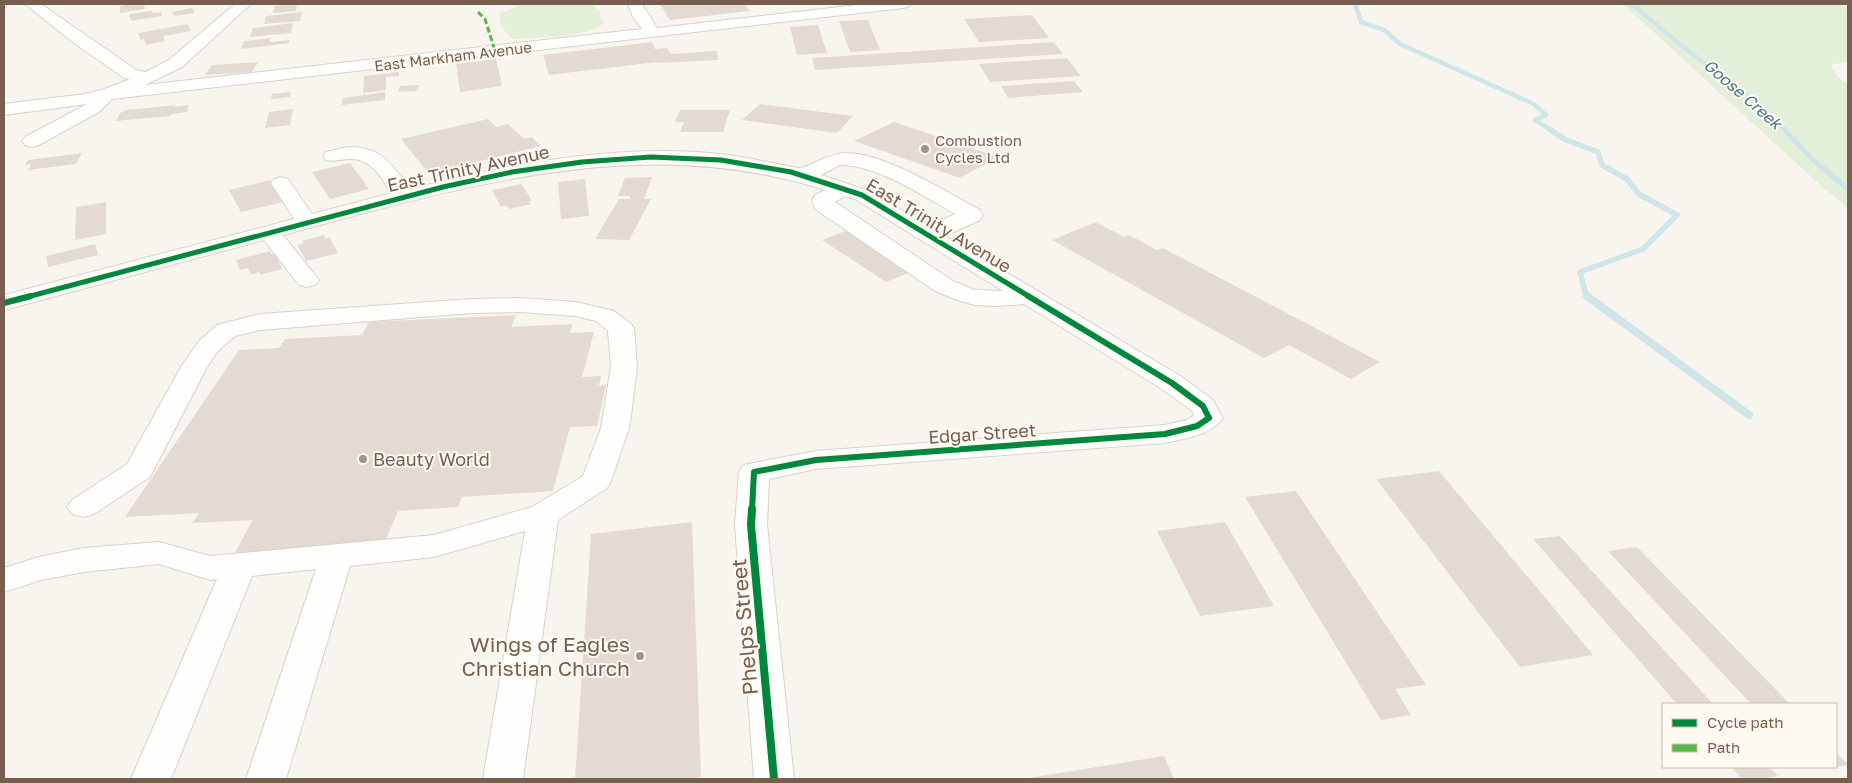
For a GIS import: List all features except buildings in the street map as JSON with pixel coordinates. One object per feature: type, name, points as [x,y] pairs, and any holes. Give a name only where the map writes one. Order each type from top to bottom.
[{"type":"street","points":[[32,4],[130,74],[148,78]]},
{"type":"street","points":[[32,142],[93,108],[107,94],[148,78],[176,63],[244,4]]},
{"type":"street","points":[[635,4],[641,17],[653,33]]},
{"type":"street","points":[[770,19],[764,11],[829,4]]},
{"type":"street","name":"East Markham Avenue","points":[[4,109],[85,99],[107,94],[653,33],[851,7],[903,4]]},
{"type":"street","points":[[333,156],[345,152],[362,152],[375,157],[405,196]]},
{"type":"street","name":"East Trinity Avenue","points":[[4,304],[405,196],[505,172],[550,165],[633,157],[663,156],[714,159],[775,167],[806,174],[862,194],[1172,382],[1203,406],[1210,418]]},
{"type":"street","points":[[806,174],[838,160],[855,158],[917,184],[972,215],[930,234]]},
{"type":"street","points":[[281,183],[307,222]]},
{"type":"street","points":[[844,188],[823,200],[822,204],[952,290],[970,298],[989,299],[1028,296]]},
{"type":"street","points":[[269,232],[307,280]]},
{"type":"street","points":[[4,580],[38,569],[84,560],[159,553],[210,568],[434,546],[543,515],[596,481],[616,422],[624,366],[621,328],[605,316],[576,309],[520,305],[471,306],[260,322],[226,330],[208,346],[194,368],[139,470],[83,507]]},
{"type":"street","name":"Edgar Street","points":[[754,472],[816,460],[1165,434],[1197,426],[1210,418]]},
{"type":"street","name":"Phelps Street","points":[[754,472],[751,525],[774,779]]},
{"type":"street","points":[[503,779],[543,515]]},
{"type":"street","points":[[266,779],[338,556]]},
{"type":"street","points":[[151,779],[240,565]]},
{"type":"green space","points":[[515,4],[591,4],[600,12],[603,23],[597,28],[575,34],[513,39],[503,28],[500,13],[517,7]]},
{"type":"green space","points":[[1623,4],[1840,4],[1848,11],[1848,61],[1831,65],[1838,78],[1848,84],[1848,208],[1819,184]]},
{"type":"waterway","points":[[1355,4],[1361,22],[1384,30],[1400,44],[1534,104],[1546,115],[1535,120],[1551,130]]},
{"type":"waterway","name":"Goose Creek","points":[[1632,4],[1678,43],[1763,107],[1785,130]]},
{"type":"waterway","points":[[1549,129],[1566,140],[1598,152],[1602,165],[1627,179],[1639,194],[1677,215],[1643,249],[1580,272],[1587,296]]},
{"type":"waterway","name":"Goose Creek","points":[[1784,129],[1811,158],[1848,189]]},
{"type":"waterway","points":[[1587,296],[1749,415]]},
{"type":"marked path","points":[[478,12],[485,19],[495,51]]},
{"type":"cycle path","points":[[4,303],[373,204],[512,172],[582,162],[651,157],[721,160],[791,172],[862,195],[1172,383],[1203,406],[1209,418],[1197,426],[1165,434],[816,460],[754,472],[751,525],[774,779]]},
{"type":"place","name":"Combustion Cycles Ltd","points":[[925,149]]},
{"type":"place","name":"Beauty World","points":[[363,459]]},
{"type":"place","name":"Wings of Eagles Christian Church","points":[[640,656]]}]
